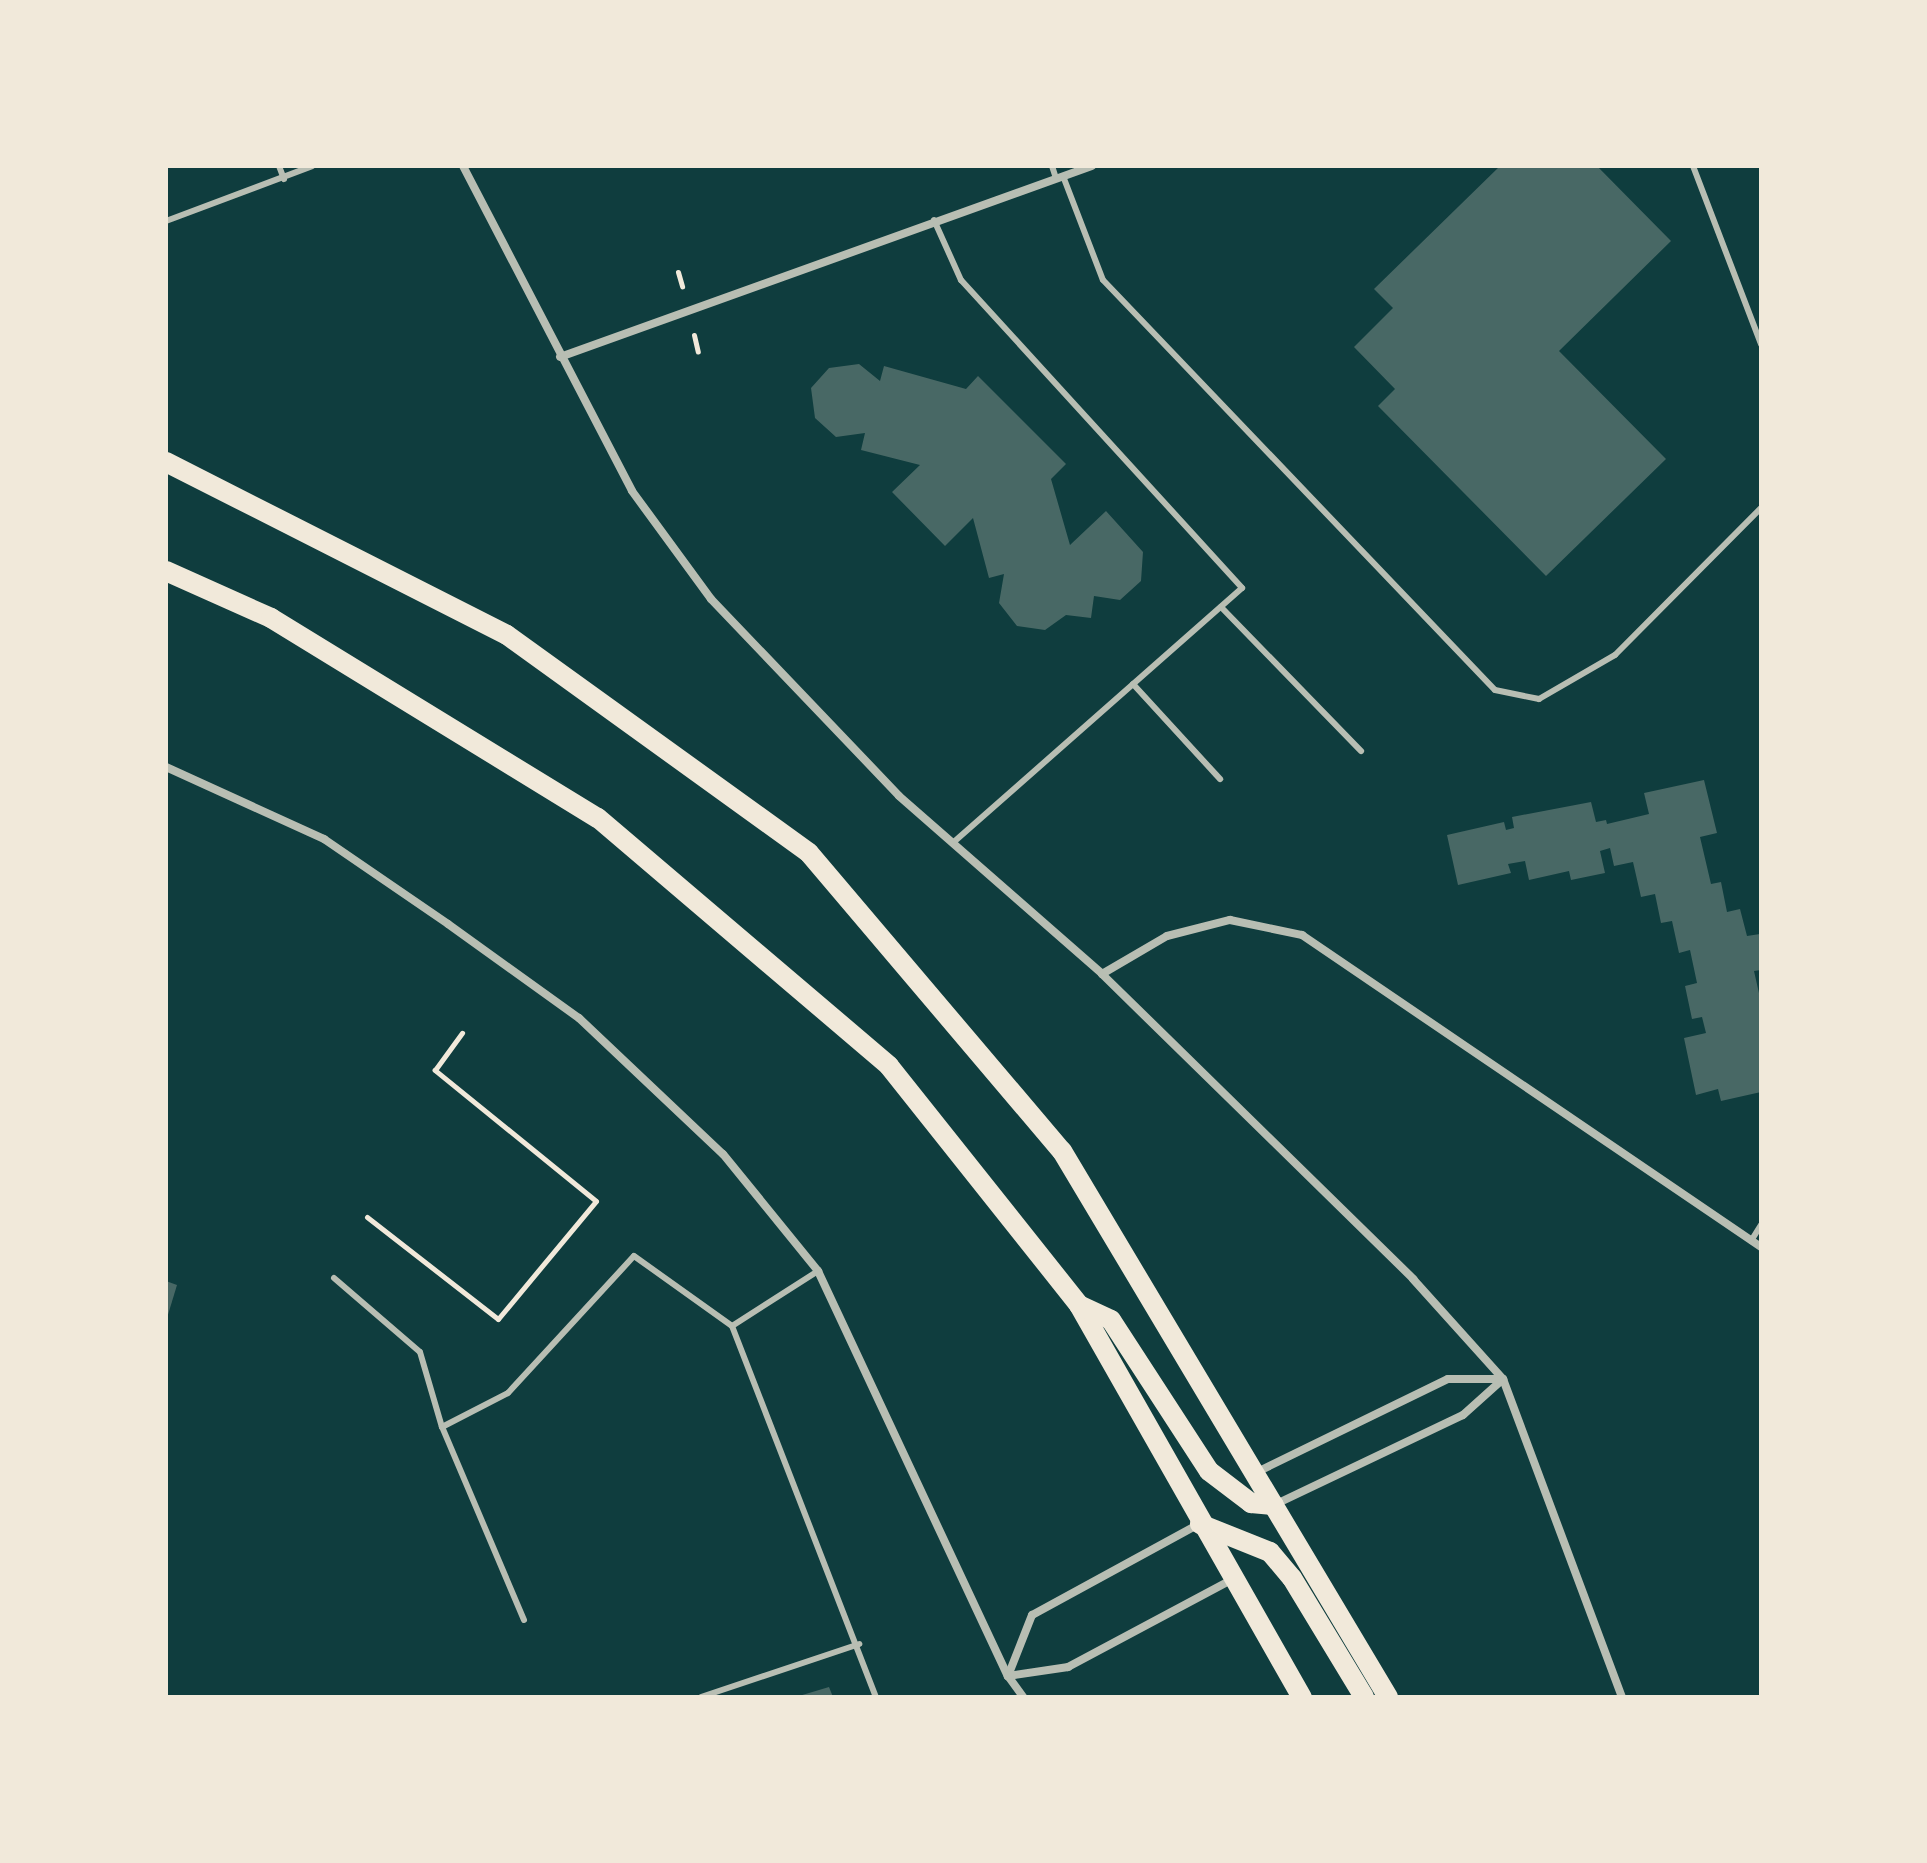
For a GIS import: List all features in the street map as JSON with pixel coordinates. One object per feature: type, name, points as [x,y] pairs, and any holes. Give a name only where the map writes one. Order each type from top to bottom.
[{"type":"main road","points":[[166,462],[507,635],[809,853],[1062,1151],[1388,1697]]},
{"type":"main road","points":[[166,571],[271,618],[598,818],[889,1066],[1079,1305],[1200,1524],[1302,1697]]},
{"type":"main road","points":[[1079,1305],[1111,1320],[1209,1471],[1251,1503],[1274,1505]]},
{"type":"main road","points":[[1200,1524],[1270,1552],[1292,1578],[1364,1697]]},
{"type":"street","points":[[463,166],[632,491],[711,599],[899,796],[1102,974],[1413,1279],[1503,1379],[1622,1697]]},
{"type":"street","points":[[560,357],[934,220],[1092,166]]},
{"type":"street","points":[[166,767],[324,839],[579,1018],[723,1154],[818,1271],[1008,1676],[1023,1697]]},
{"type":"street","points":[[1102,974],[1167,936],[1230,920],[1302,935],[1761,1247]]},
{"type":"street","points":[[1255,1473],[1448,1379],[1503,1379]]},
{"type":"street","points":[[1274,1505],[1463,1415],[1503,1379]]},
{"type":"street","points":[[1008,1676],[1032,1615],[1200,1524]]},
{"type":"street","points":[[1008,1676],[1068,1667],[1233,1579]]},
{"type":"lane","points":[[279,166],[284,179]]},
{"type":"lane","points":[[166,221],[312,166]]},
{"type":"lane","points":[[1052,166],[1060,177],[1103,280],[1495,690],[1539,699],[1615,655],[1761,508]]},
{"type":"lane","points":[[1693,166],[1761,344]]},
{"type":"lane","points":[[934,220],[961,280],[1242,588],[953,843]]},
{"type":"lane","points":[[1221,607],[1361,751]]},
{"type":"lane","points":[[1133,684],[1220,779]]},
{"type":"lane","points":[[1751,1241],[1761,1225]]},
{"type":"lane","points":[[442,1427],[508,1393],[634,1256],[732,1326],[859,1644],[876,1697]]},
{"type":"lane","points":[[732,1326],[818,1271]]},
{"type":"lane","points":[[334,1278],[420,1352],[442,1427],[524,1620]]},
{"type":"lane","points":[[701,1697],[859,1644]]},
{"type":"path","points":[[367,1217],[498,1319],[596,1201],[435,1070],[462,1033]]},
{"type":"building","points":[[1500,166],[1597,166],[1671,241],[1559,351],[1666,459],[1546,576],[1378,406],[1395,389],[1354,347],[1393,308],[1374,289]]},
{"type":"building","points":[[859,364],[880,381],[884,366],[966,389],[978,376],[1066,464],[1051,479],[1070,545],[1106,511],[1143,552],[1141,581],[1120,600],[1094,596],[1091,618],[1066,615],[1045,630],[1017,626],[999,603],[1004,574],[989,578],[973,518],[945,546],[892,492],[920,465],[861,450],[865,433],[836,437],[815,418],[811,388],[829,368]]},
{"type":"building","points":[[1704,780],[1717,833],[1700,837],[1711,884],[1721,882],[1727,912],[1740,909],[1747,936],[1760,934],[1761,938],[1761,970],[1754,971],[1761,1002],[1761,1092],[1721,1101],[1718,1089],[1696,1095],[1684,1038],[1706,1033],[1702,1017],[1692,1019],[1685,986],[1697,983],[1690,950],[1679,953],[1672,921],[1661,923],[1655,894],[1641,897],[1633,862],[1614,866],[1610,848],[1600,851],[1605,873],[1571,880],[1569,871],[1529,880],[1525,861],[1508,864],[1511,873],[1458,885],[1447,835],[1504,822],[1506,830],[1514,828],[1512,817],[1591,802],[1596,822],[1606,820],[1607,824],[1649,814],[1644,793]]},
{"type":"building","points":[[166,1281],[177,1285],[167,1318],[166,1318]]},
{"type":"building","points":[[829,1687],[833,1697],[799,1697],[799,1696]]}]
